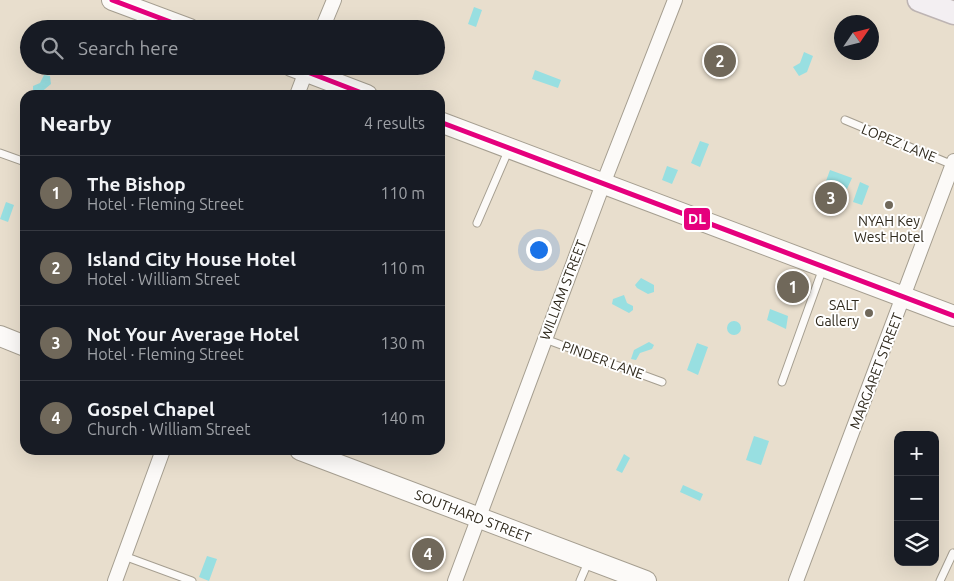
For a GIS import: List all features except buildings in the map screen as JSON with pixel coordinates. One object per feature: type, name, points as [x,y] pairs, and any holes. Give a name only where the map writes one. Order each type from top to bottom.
[{"type":"main road","points":[[919,0],[954,13]]},
{"type":"street","points":[[112,0],[166,20]]},
{"type":"street","points":[[326,20],[334,0]]},
{"type":"street","name":"WILLIAM STREET","points":[[455,581],[603,184],[675,0]]},
{"type":"street","points":[[298,90],[300,75]]},
{"type":"street","points":[[318,75],[356,90]]},
{"type":"street","points":[[445,124],[824,265],[954,316]]},
{"type":"street","name":"MARGARET STREET","points":[[796,581],[953,163]]},
{"type":"street","points":[[0,336],[20,344]]},
{"type":"street","points":[[115,581],[162,455]]},
{"type":"street","name":"SOUTHARD STREET","points":[[334,456],[477,518],[646,581]]},
{"type":"lane","name":"LOPEZ LANE","points":[[845,120],[953,163]]},
{"type":"lane","points":[[477,223],[509,148]]},
{"type":"lane","points":[[0,153],[20,160]]},
{"type":"lane","points":[[782,382],[824,265]]},
{"type":"lane","name":"PINDER LANE","points":[[545,339],[662,382]]},
{"type":"lane","points":[[940,581],[953,552]]},
{"type":"lane","points":[[124,556],[192,581]]},
{"type":"lane","points":[[580,581],[589,560]]},
{"type":"water","points":[[474,7],[482,10],[476,27],[468,24]]},
{"type":"water","points":[[804,52],[813,56],[807,72],[799,76],[793,67],[800,63]]},
{"type":"water","points":[[535,70],[561,80],[558,88],[532,79]]},
{"type":"water","points":[[44,75],[50,76],[51,84],[44,90],[33,90],[33,86],[40,83]]},
{"type":"water","points":[[700,141],[709,144],[700,167],[691,163]]},
{"type":"water","points":[[667,166],[678,170],[672,184],[662,180]]},
{"type":"water","points":[[830,170],[852,178],[847,189],[826,181]]},
{"type":"water","points":[[860,182],[869,186],[862,205],[853,202]]},
{"type":"water","points":[[6,202],[14,205],[8,222],[0,219]]},
{"type":"water","points":[[641,278],[654,285],[654,292],[648,294],[637,288],[635,285]]},
{"type":"water","points":[[624,295],[627,303],[633,306],[633,310],[629,313],[612,304],[613,299]]},
{"type":"water","points":[[770,309],[788,316],[786,329],[767,320]]},
{"type":"water","points":[[734,321],[739,323],[741,328],[739,333],[734,335],[729,333],[727,328],[729,323]]},
{"type":"water","points":[[649,342],[654,345],[652,349],[640,353],[636,360],[631,359],[634,350]]},
{"type":"water","points":[[697,343],[708,347],[698,375],[687,370]]},
{"type":"water","points":[[754,436],[769,441],[761,465],[746,460]]},
{"type":"water","points":[[624,454],[630,458],[622,473],[616,470]]},
{"type":"water","points":[[683,485],[703,494],[700,501],[680,492]]},
{"type":"water","points":[[207,556],[217,559],[209,581],[199,577]]},
{"type":"transit line","name":"DL","points":[[112,0],[165,20]]},
{"type":"transit line","name":"DL","points":[[315,75],[354,90]]},
{"type":"transit line","name":"DL","points":[[445,124],[954,316]]},
{"type":"place","name":"Island City House Hotel","points":[[720,61]]},
{"type":"place","name":"Not Your Average Hotel","points":[[831,198]]},
{"type":"place","name":"NYAH Key West Hotel","points":[[889,205]]},
{"type":"place","name":"The Bishop","points":[[793,287]]},
{"type":"place","name":"SALT Gallery","points":[[869,313]]},
{"type":"place","name":"Gospel Chapel","points":[[428,554]]}]
